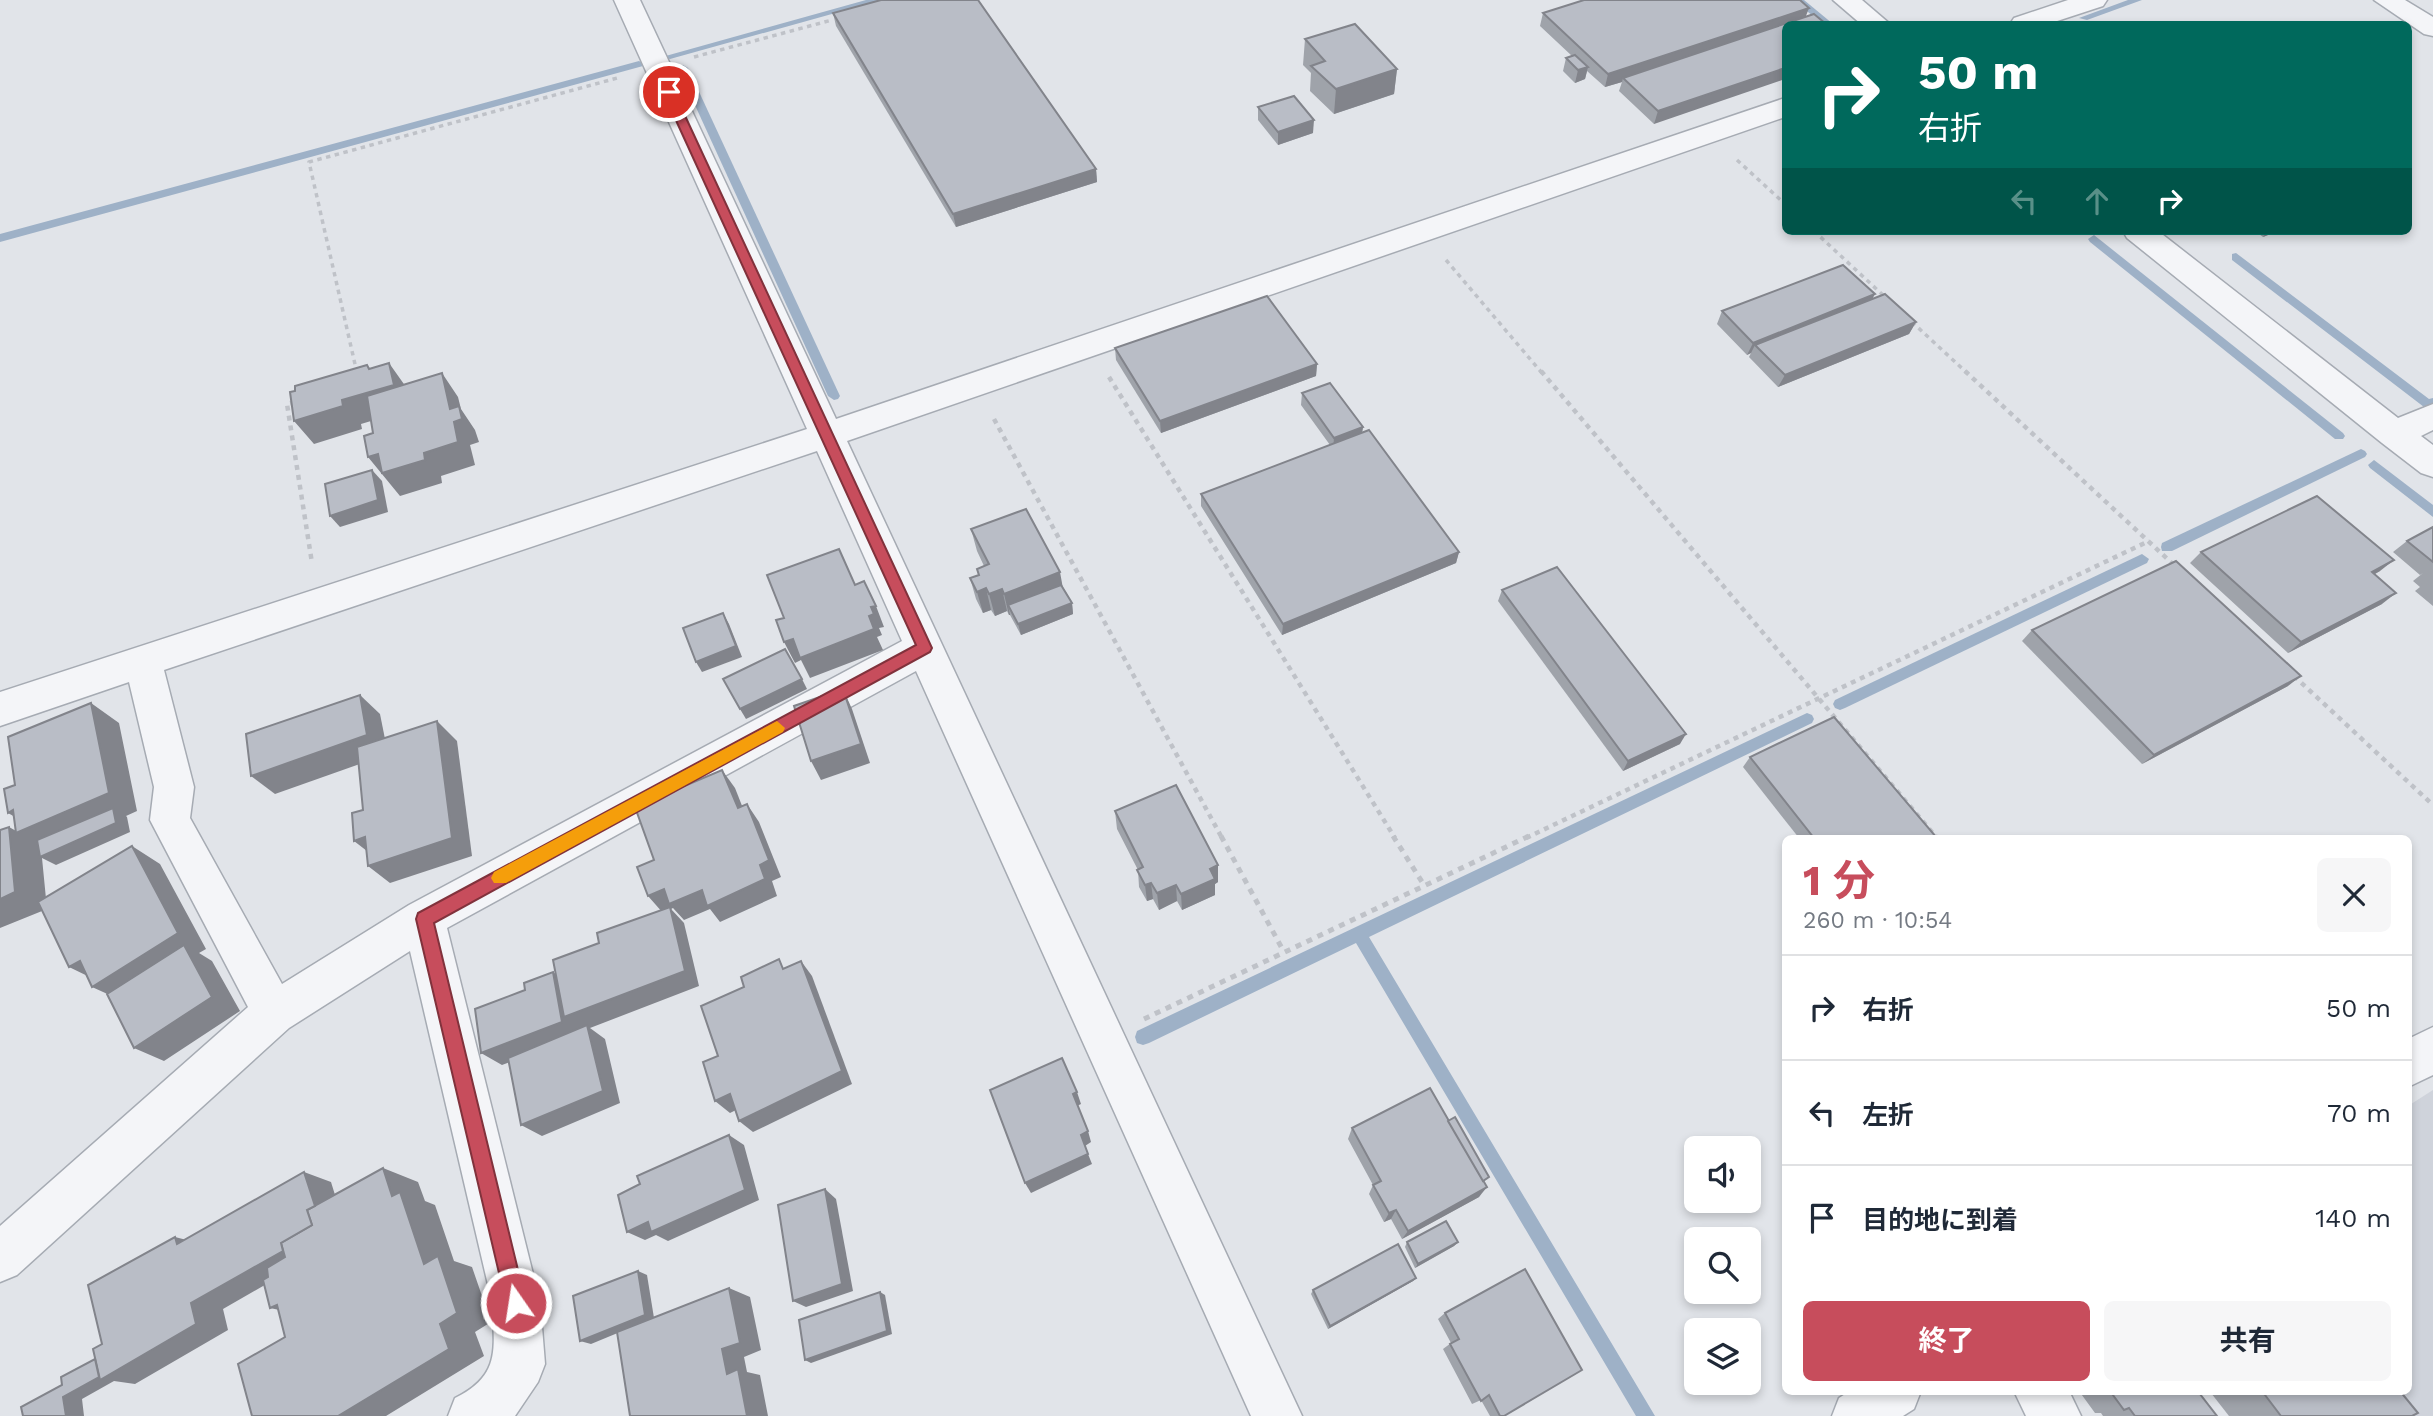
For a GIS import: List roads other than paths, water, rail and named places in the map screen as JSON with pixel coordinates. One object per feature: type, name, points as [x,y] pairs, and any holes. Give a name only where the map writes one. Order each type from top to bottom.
[{"type":"street","points":[[626,0],[1277,1416]]},
{"type":"street","points":[[1846,0],[1873,21]]},
{"type":"street","points":[[2032,21],[2094,0]]},
{"type":"street","points":[[2388,0],[2433,28]]},
{"type":"street","points":[[0,709],[827,435],[1782,108]]},
{"type":"street","points":[[2143,235],[2433,464]]},
{"type":"street","points":[[2394,434],[2433,416]]},
{"type":"street","points":[[0,1258],[274,1013],[424,919],[925,648]]},
{"type":"street","points":[[143,660],[174,786],[170,820],[274,1013]]},
{"type":"street","points":[[424,919],[516,1303],[520,1364],[491,1407],[473,1416]]},
{"type":"street","points":[[2412,1062],[2433,1049]]},
{"type":"street","points":[[1857,1416],[1890,1395]]},
{"type":"street","points":[[2042,1395],[2056,1416]]},
{"type":"waterway","points":[[667,57],[877,0]]},
{"type":"waterway","points":[[1798,0],[1824,21]]},
{"type":"waterway","points":[[2084,18],[2137,0]]},
{"type":"waterway","points":[[0,238],[639,64]]},
{"type":"waterway","points":[[683,68],[834,396]]},
{"type":"waterway","points":[[2094,239],[2339,436]]},
{"type":"waterway","points":[[2236,257],[2428,404],[2433,402]]},
{"type":"waterway","points":[[2167,547],[2361,454]]},
{"type":"waterway","points":[[2374,465],[2433,512]]},
{"type":"waterway","points":[[1840,704],[2142,559]]},
{"type":"waterway","points":[[1143,1037],[1807,719]]},
{"type":"waterway","points":[[1359,934],[1646,1416]]}]
